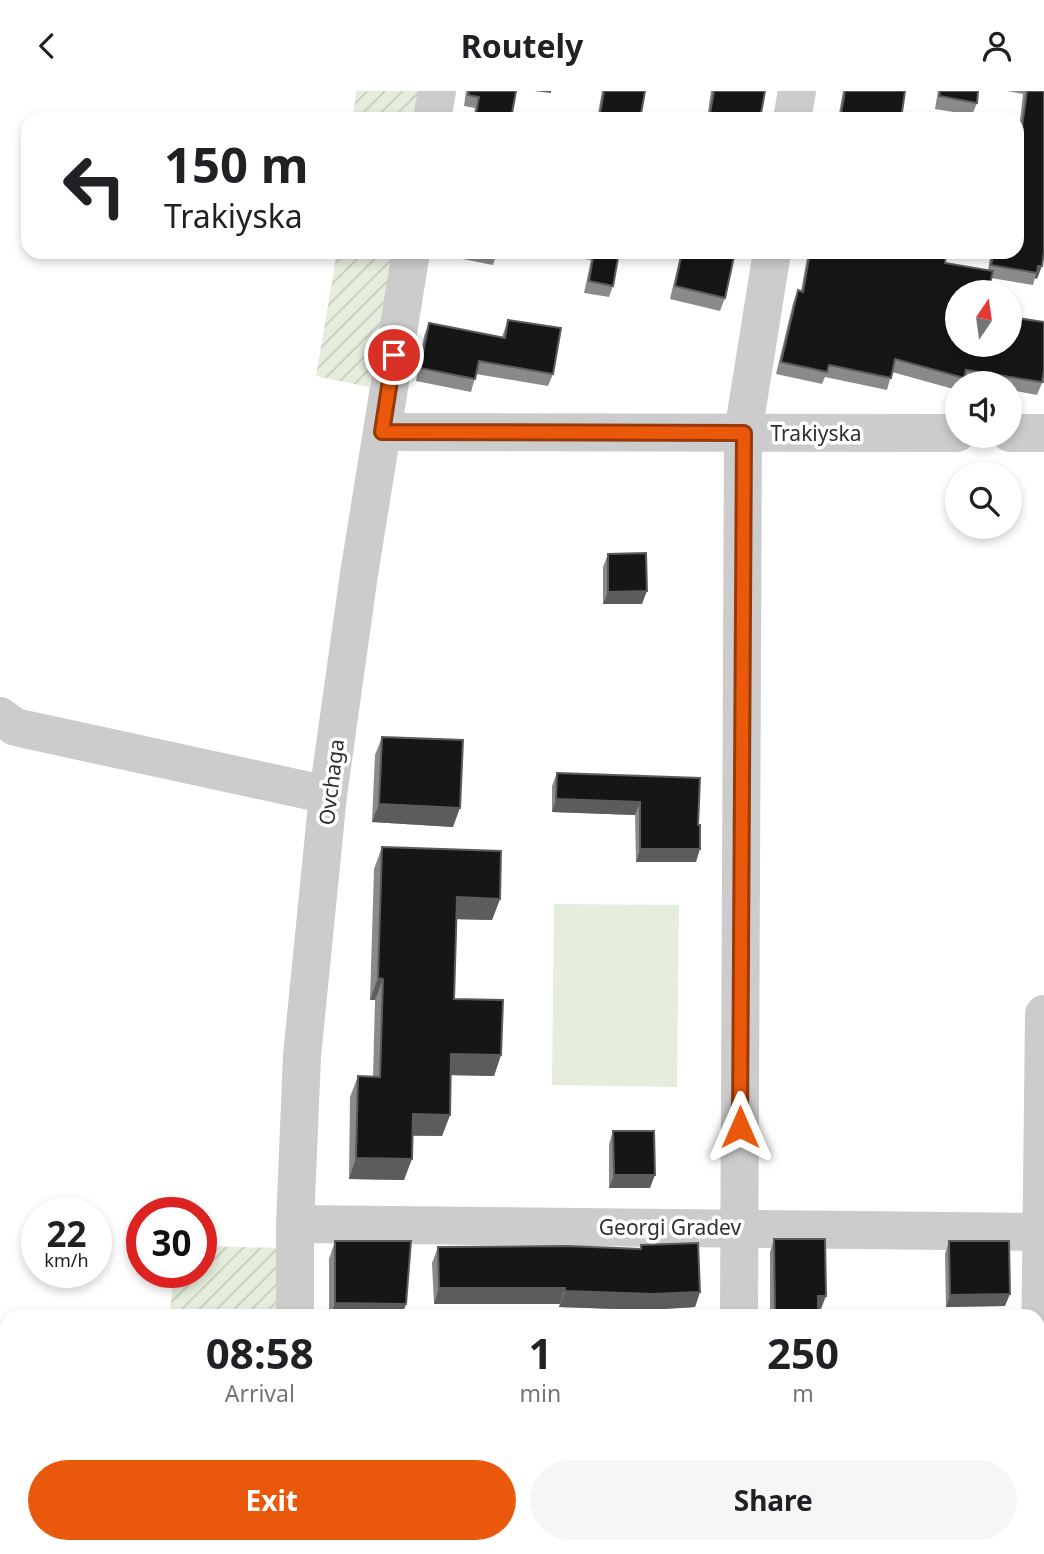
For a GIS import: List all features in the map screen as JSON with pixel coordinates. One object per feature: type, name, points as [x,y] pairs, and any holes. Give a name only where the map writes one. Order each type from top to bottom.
[{"type":"street","points":[[433,112],[437,91]]},
{"type":"street","points":[[793,112],[797,91]]},
{"type":"street","name":"Ovchaga","points":[[295,1309],[295,1224],[302,1056],[328,795],[359,574],[410,259]]},
{"type":"street","points":[[739,1309],[744,433],[771,259]]},
{"type":"street","name":"Trakiyska","points":[[382,432],[945,433]]},
{"type":"street","points":[[1022,433],[1044,433]]},
{"type":"street","points":[[0,716],[15,727],[328,795]]},
{"type":"street","points":[[1042,1309],[1044,1014]]},
{"type":"street","name":"Georgi Gradev","points":[[295,1224],[1043,1232]]},
{"type":"green space","points":[[356,91],[422,91],[418,112],[354,112]]},
{"type":"green space","points":[[336,259],[395,259],[369,387],[316,376]]},
{"type":"green space","points":[[554,904],[679,905],[677,1087],[552,1085]]},
{"type":"green space","points":[[217,1246],[279,1248],[279,1309],[170,1309],[173,1288],[217,1288]]},
{"type":"building","points":[[469,91],[516,91],[512,112],[476,112],[479,97],[468,95]]},
{"type":"building","points":[[604,91],[645,91],[641,112],[600,112]]},
{"type":"building","points":[[714,91],[765,91],[761,112],[710,112]]},
{"type":"building","points":[[845,91],[905,91],[902,112],[841,112]]},
{"type":"building","points":[[940,91],[978,91],[977,103],[939,96]]},
{"type":"building","points":[[1027,91],[1044,91],[1044,251],[1042,266],[1038,266],[1037,273],[991,265],[992,259],[1024,259],[1024,112]]},
{"type":"building","points":[[593,259],[618,259],[613,286],[589,281]]},
{"type":"building","points":[[681,259],[733,259],[725,298],[675,286]]},
{"type":"building","points":[[809,259],[945,259],[945,263],[993,271],[991,280],[945,280],[945,357],[1022,357],[1022,319],[1044,322],[1042,382],[1022,379],[1022,371],[966,370],[945,373],[895,359],[891,378],[829,365],[827,372],[781,362],[798,290],[803,292]]},
{"type":"building","points":[[508,320],[561,328],[553,374],[479,361],[475,379],[420,368],[429,323],[505,338]]},
{"type":"building","points":[[646,553],[647,591],[608,592],[608,554]]},
{"type":"building","points":[[382,737],[463,740],[460,808],[379,804]]},
{"type":"building","points":[[557,773],[700,778],[700,849],[640,849],[640,802],[556,799]]},
{"type":"building","points":[[382,847],[501,851],[500,899],[457,897],[454,999],[503,1000],[501,1055],[451,1054],[450,1115],[413,1114],[412,1159],[356,1158],[358,1076],[380,1077],[383,979],[378,978]]},
{"type":"building","points":[[613,1131],[654,1131],[655,1175],[614,1175]]},
{"type":"building","points":[[774,1239],[825,1239],[826,1296],[818,1296],[818,1309],[775,1309]]},
{"type":"building","points":[[335,1241],[411,1241],[406,1304],[335,1303]]},
{"type":"building","points":[[949,1241],[1009,1241],[1010,1294],[950,1295]]},
{"type":"building","points":[[698,1243],[700,1292],[653,1294],[565,1291],[565,1288],[439,1288],[438,1247],[567,1246],[641,1249],[641,1245]]},
{"type":"route","points":[[394,355],[382,432],[744,433],[740,1127]]}]
